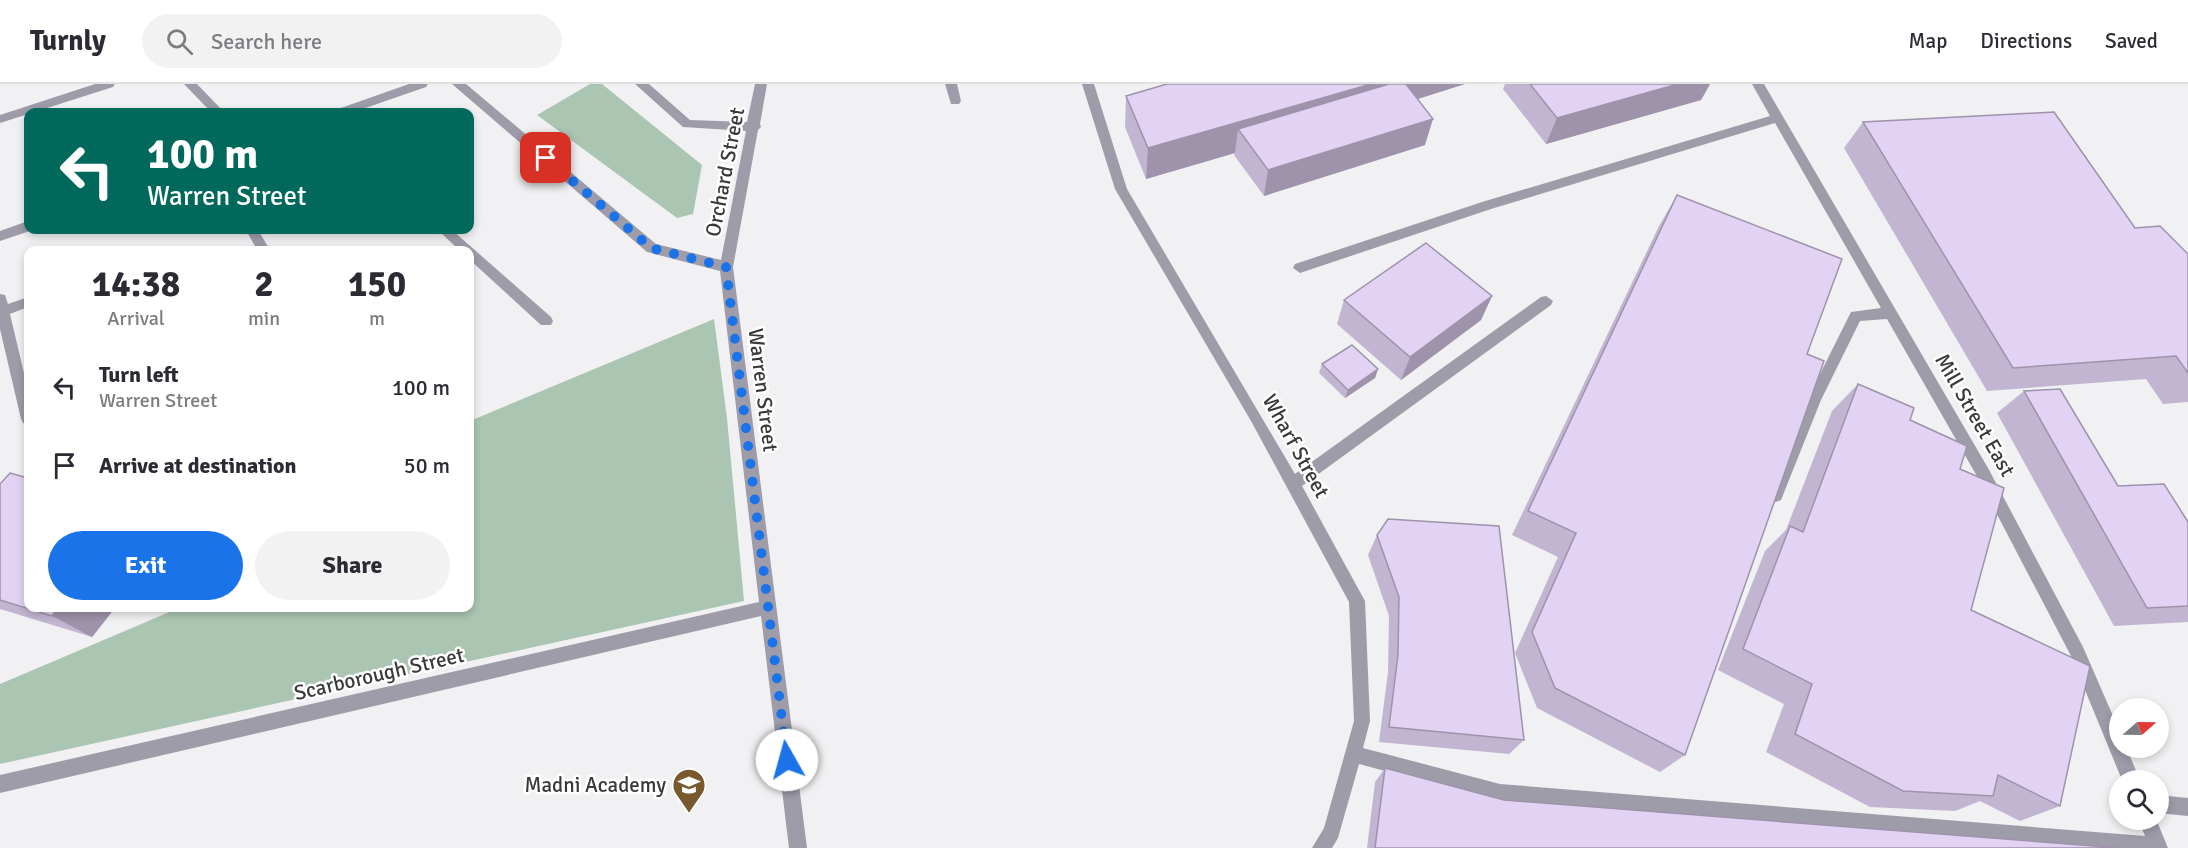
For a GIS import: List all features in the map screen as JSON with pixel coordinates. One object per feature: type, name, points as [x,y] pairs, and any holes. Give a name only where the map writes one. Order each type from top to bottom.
[{"type":"street","points":[[34,108],[108,84]]},
{"type":"street","points":[[190,84],[214,108]]},
{"type":"street","points":[[353,108],[422,84]]},
{"type":"street","points":[[458,84],[651,248],[726,267]]},
{"type":"street","points":[[641,84],[687,124],[755,127]]},
{"type":"street","name":"Orchard Street","points":[[726,267],[755,127],[761,84]]},
{"type":"street","points":[[951,84],[956,101]]},
{"type":"street","name":"Mill Street East","points":[[1758,84],[1983,473],[2076,652],[2127,770]]},
{"type":"street","name":"Wharf Street","points":[[1092,85],[1121,189],[1256,417],[1357,601],[1362,721],[1332,832],[1321,848]]},
{"type":"street","points":[[0,119],[24,111]]},
{"type":"street","points":[[1300,268],[1487,205],[1778,118]]},
{"type":"street","points":[[0,236],[24,227]]},
{"type":"street","points":[[448,234],[461,246]]},
{"type":"street","points":[[474,257],[546,321]]},
{"type":"street","name":"Warren Street","points":[[726,267],[798,848]]},
{"type":"street","points":[[1293,484],[1546,301]]},
{"type":"street","points":[[24,302],[2,305],[24,401]]},
{"type":"street","points":[[1770,507],[1814,400],[1856,316],[1891,312]]},
{"type":"street","name":"Scarborough Street","points":[[0,784],[768,607]]},
{"type":"street","points":[[1353,754],[1500,793],[2159,847],[2152,830]]},
{"type":"street","points":[[2169,805],[2188,807]]},
{"type":"green space","points":[[590,84],[602,84],[702,165],[693,214],[677,218],[537,115]]},
{"type":"green space","points":[[714,319],[727,418],[744,601],[0,764],[0,684],[170,612],[474,612],[474,419]]},
{"type":"building","points":[[1167,84],[1371,84],[1148,148],[1126,96]]},
{"type":"building","points":[[1389,84],[1406,84],[1433,119],[1268,170],[1238,129]]},
{"type":"building","points":[[1530,84],[1678,84],[1557,118]]},
{"type":"building","points":[[2054,112],[2135,228],[2160,226],[2188,254],[2188,373],[2176,356],[2013,368],[1863,122]]},
{"type":"building","points":[[1677,195],[1842,259],[1807,354],[1824,361],[1685,755],[1555,688],[1532,632],[1576,533],[1528,511]]},
{"type":"building","points":[[1426,243],[1492,296],[1410,357],[1344,300]]},
{"type":"building","points":[[1352,345],[1378,369],[1348,390],[1322,364]]},
{"type":"building","points":[[1858,384],[1914,408],[1910,420],[1967,446],[1960,469],[2004,488],[1971,610],[2090,666],[2060,806],[1998,775],[1993,796],[1903,791],[1795,734],[1812,684],[1743,649],[1790,526],[1803,532]]},
{"type":"building","points":[[2060,389],[2118,486],[2164,484],[2188,522],[2188,606],[2147,608],[2024,391]]},
{"type":"building","points":[[10,473],[24,477],[24,607],[0,600],[0,484]]},
{"type":"building","points":[[1388,519],[1499,526],[1524,740],[1389,727],[1398,655],[1399,597],[1377,535]]},
{"type":"building","points":[[39,612],[55,612],[52,616]]},
{"type":"building","points":[[1385,768],[1504,800],[2119,848],[1375,848]]},
{"type":"place","name":"Madni Academy","points":[[689,814]]},
{"type":"route","points":[[546,158],[651,248],[726,267],[787,760]]}]
